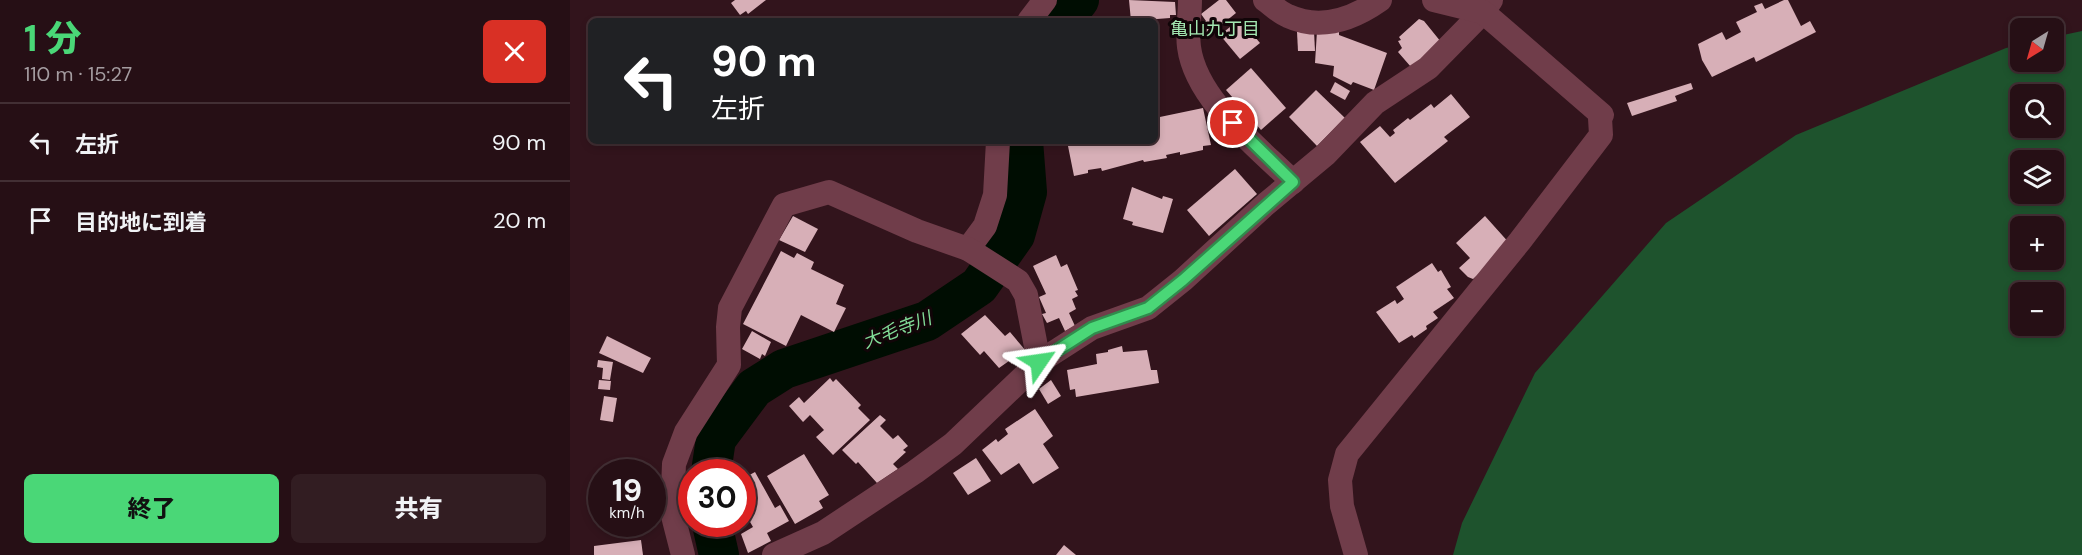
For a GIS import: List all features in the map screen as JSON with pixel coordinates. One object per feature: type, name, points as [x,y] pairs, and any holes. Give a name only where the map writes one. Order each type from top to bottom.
[{"type":"street","points":[[1031,18],[1045,0]]},
{"type":"street","points":[[1190,0],[1189,47],[1197,75],[1219,109],[1293,182]]},
{"type":"street","points":[[1265,0],[1286,16],[1300,21],[1334,22],[1355,17],[1380,0]]},
{"type":"street","points":[[1356,555],[1342,506],[1340,480],[1347,454],[1520,241],[1601,135],[1600,118],[1602,115],[1487,6],[1434,0]]},
{"type":"street","points":[[774,555],[823,533],[915,472],[952,444],[1039,362],[1092,328],[1148,308],[1326,154],[1375,103],[1428,68],[1487,6]]},
{"type":"street","points":[[972,251],[985,226],[995,195],[998,144]]},
{"type":"street","points":[[683,555],[672,512],[674,464],[686,432],[729,364],[730,308],[784,205],[829,192],[917,231],[972,251],[1018,281],[1026,295],[1039,362]]},
{"type":"green space","points":[[2082,31],[2082,555],[1453,555],[1462,523],[1535,373],[1666,223],[1796,135],[2010,47],[2010,72],[2064,72],[2064,35]]},
{"type":"building","points":[[735,0],[766,0],[748,14],[746,11],[740,15],[731,3]]},
{"type":"building","points":[[1129,0],[1175,2],[1176,15],[1170,15],[1170,18],[1131,18]]},
{"type":"building","points":[[1219,0],[1226,0],[1236,13],[1205,38],[1197,28],[1206,21],[1201,14]]},
{"type":"building","points":[[1788,0],[1801,26],[1810,21],[1816,32],[1756,62],[1754,57],[1712,77],[1702,60],[1698,44],[1722,32],[1726,40],[1741,32],[1736,22],[1757,12],[1754,6],[1762,3],[1765,9]]},
{"type":"building","points":[[1240,19],[1260,43],[1240,59],[1220,35]]},
{"type":"building","points":[[1419,19],[1424,21],[1441,42],[1411,67],[1398,52],[1402,48],[1398,41],[1401,40],[1399,37]]},
{"type":"building","points":[[1339,30],[1339,35],[1387,53],[1374,90],[1353,82],[1351,85],[1333,76],[1334,66],[1315,63],[1317,31]]},
{"type":"building","points":[[1314,31],[1315,51],[1298,51],[1297,32]]},
{"type":"building","points":[[1251,68],[1286,108],[1261,130],[1226,90]]},
{"type":"building","points":[[1335,82],[1350,91],[1345,100],[1330,92]]},
{"type":"building","points":[[1691,83],[1693,89],[1675,96],[1677,101],[1632,116],[1627,103]]},
{"type":"building","points":[[1316,90],[1345,118],[1317,146],[1289,117]]},
{"type":"building","points":[[1451,94],[1470,117],[1444,137],[1448,141],[1395,183],[1360,142],[1380,126],[1390,137],[1395,133],[1393,130],[1408,118],[1410,120],[1431,104],[1434,108]]},
{"type":"building","points":[[1203,108],[1211,145],[1203,146],[1203,150],[1180,155],[1180,152],[1166,155],[1167,158],[1144,162],[1143,160],[1102,171],[1101,168],[1088,170],[1088,173],[1074,176],[1068,144],[1158,144],[1158,117]]},
{"type":"building","points":[[1235,169],[1257,194],[1209,236],[1187,210]]},
{"type":"building","points":[[1132,187],[1162,199],[1163,196],[1173,199],[1163,233],[1132,225],[1133,222],[1123,219]]},
{"type":"building","points":[[793,216],[818,229],[805,252],[779,240]]},
{"type":"building","points":[[1485,216],[1511,245],[1473,279],[1459,268],[1470,258],[1456,243]]},
{"type":"building","points":[[781,251],[794,258],[797,253],[814,262],[811,269],[844,285],[836,304],[846,308],[834,332],[801,315],[786,346],[743,324]]},
{"type":"building","points":[[1056,255],[1061,267],[1067,264],[1078,290],[1075,291],[1078,296],[1072,299],[1076,309],[1069,313],[1075,326],[1065,331],[1059,318],[1047,323],[1042,314],[1046,313],[1039,297],[1046,294],[1033,266]]},
{"type":"building","points":[[1432,263],[1438,272],[1441,270],[1451,287],[1447,289],[1454,298],[1433,312],[1438,318],[1426,326],[1427,329],[1414,338],[1412,335],[1399,343],[1376,312],[1395,300],[1397,304],[1404,299],[1396,287]]},
{"type":"building","points":[[985,315],[1005,336],[1010,332],[1026,351],[1012,364],[1009,361],[999,368],[984,351],[980,355],[961,334]]},
{"type":"building","points":[[752,331],[771,342],[765,356],[762,354],[760,359],[742,349]]},
{"type":"building","points":[[607,336],[651,358],[643,373],[599,353]]},
{"type":"building","points":[[1122,346],[1123,352],[1147,350],[1151,370],[1157,370],[1159,383],[1076,397],[1075,389],[1070,390],[1067,370],[1097,364],[1096,354]]},
{"type":"building","points":[[598,360],[613,362],[610,380],[602,379],[603,368],[597,367]]},
{"type":"building","points":[[830,378],[833,382],[836,379],[861,405],[858,408],[870,420],[833,455],[816,437],[824,430],[810,415],[803,422],[789,406],[799,397],[804,403]]},
{"type":"building","points":[[599,380],[611,381],[610,390],[598,389]]},
{"type":"building","points":[[1051,380],[1061,396],[1048,404],[1039,389]]},
{"type":"building","points":[[604,396],[617,398],[613,422],[600,420]]},
{"type":"building","points":[[1035,409],[1053,436],[1043,444],[1059,468],[1033,484],[1019,463],[1001,475],[982,450],[996,439],[998,442],[1008,434],[1005,429]]},
{"type":"building","points":[[880,415],[886,420],[880,426],[893,439],[898,435],[908,446],[903,450],[906,452],[893,464],[898,469],[877,483],[858,462],[856,464],[842,450]]},
{"type":"building","points":[[804,454],[829,495],[819,501],[823,508],[795,524],[767,476]]},
{"type":"building","points":[[976,458],[991,481],[968,495],[953,473]]},
{"type":"building","points":[[756,474],[775,508],[780,505],[789,521],[767,533],[771,541],[748,553],[742,537],[756,537]]},
{"type":"building","points":[[641,540],[643,555],[594,555],[594,546]]},
{"type":"building","points":[[1064,545],[1076,555],[1056,555]]},
{"type":"waterway","name":"大毛寺川","points":[[1065,18],[1079,0]]},
{"type":"waterway","name":"大毛寺川","points":[[713,459],[716,439],[754,388],[784,369],[927,321],[979,286],[1015,235],[1027,192],[1023,144]]},
{"type":"waterway","name":"大毛寺川","points":[[715,537],[719,555]]},
{"type":"district","name":"亀山九丁目","points":[[1215,29]]},
{"type":"route","points":[[1039,362],[1092,328],[1148,308],[1183,280],[1293,182],[1233,123]]}]
